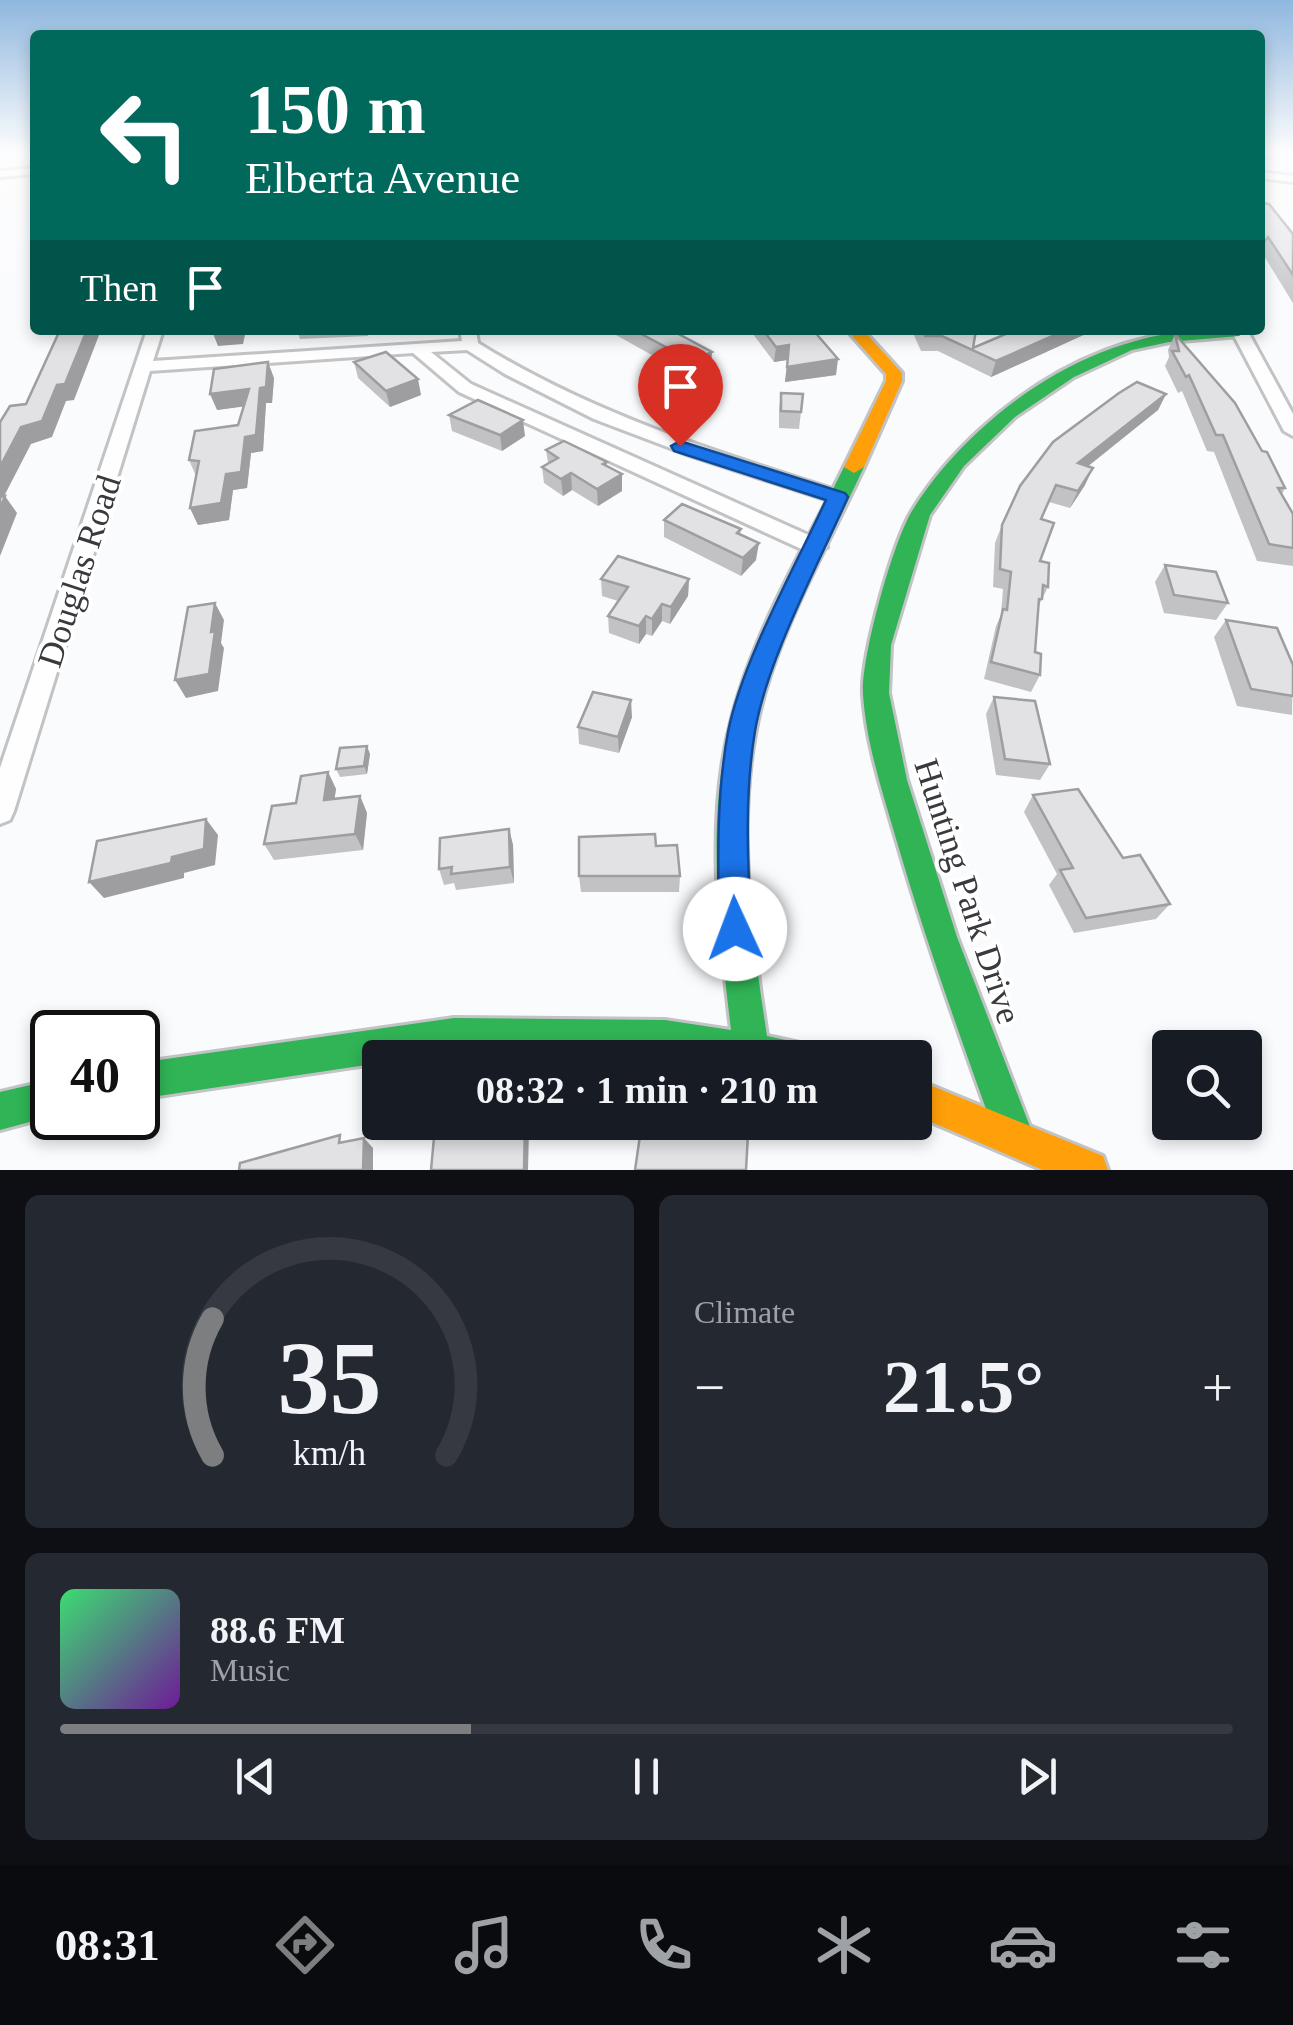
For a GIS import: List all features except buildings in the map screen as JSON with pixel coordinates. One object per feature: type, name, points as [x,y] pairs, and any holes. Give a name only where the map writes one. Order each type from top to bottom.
[{"type":"street","name":"Douglas Road","points":[[0,811],[155,335]]},
{"type":"street","points":[[750,1040],[735,929],[735,775],[742,728],[758,678],[894,381],[894,373],[860,335]]},
{"type":"street","name":"Hunting Park Drive","points":[[1015,1137],[925,896],[887,758],[875,670],[917,519],[958,459],[1008,415],[1087,362],[1126,346],[1179,335]]},
{"type":"street","points":[[1242,335],[1293,431]]},
{"type":"street","points":[[146,366],[469,338],[502,368],[680,446],[838,497]]},
{"type":"street","points":[[419,340],[465,388],[816,547]]},
{"type":"street","points":[[419,1040],[454,1035],[681,1040]]},
{"type":"street","points":[[160,1077],[362,1048]]},
{"type":"street","points":[[0,1111],[30,1104]]},
{"type":"street","points":[[932,1104],[1089,1170]]},
{"type":"traffic: fast","points":[[1015,1137],[941,937],[893,780],[876,693],[879,645],[920,515],[957,462],[1009,413],[1068,373],[1127,346],[1192,335]]},
{"type":"traffic: fast","points":[[750,1040],[732,861],[736,767],[744,721],[779,623],[854,467]]},
{"type":"traffic: fast","points":[[420,1040],[454,1035],[678,1040]]},
{"type":"traffic: fast","points":[[160,1078],[362,1048]]},
{"type":"traffic: fast","points":[[0,1111],[30,1104]]},
{"type":"traffic: slow","points":[[854,467],[894,381],[894,373],[860,335]]},
{"type":"traffic: slow","points":[[932,1104],[1089,1170]]},
{"type":"route","points":[[680,446],[838,497],[758,678],[742,728],[732,808],[735,929]]}]
